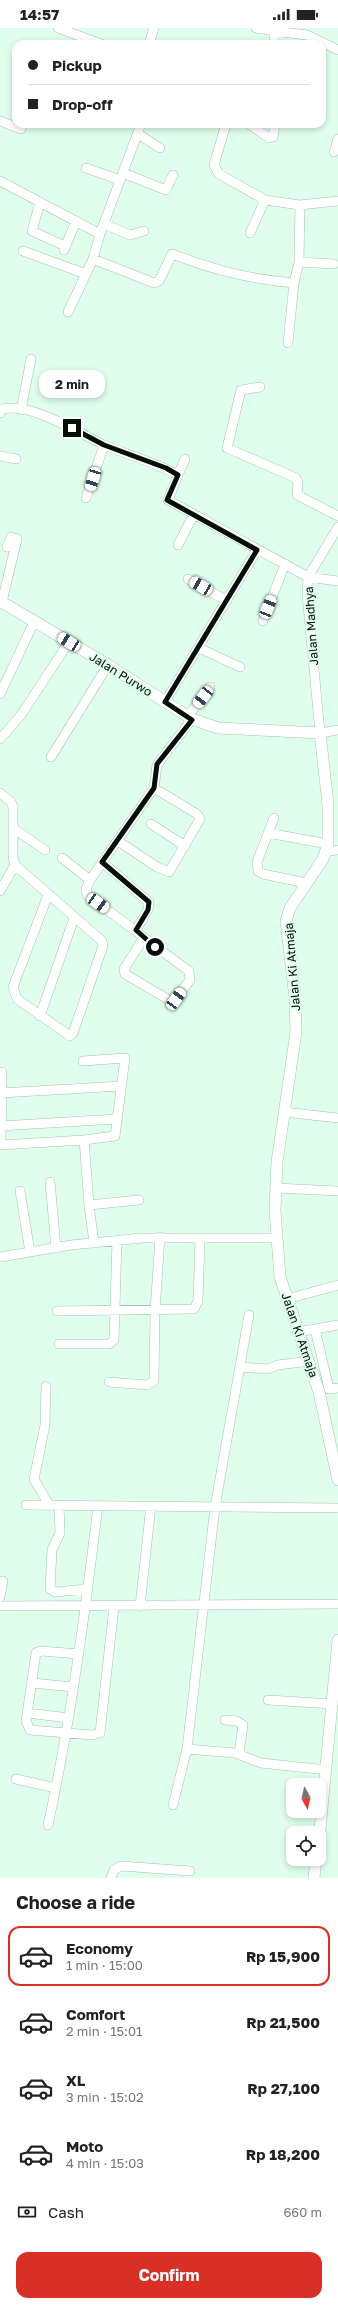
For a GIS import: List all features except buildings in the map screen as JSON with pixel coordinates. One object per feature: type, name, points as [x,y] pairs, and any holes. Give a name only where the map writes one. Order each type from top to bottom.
[{"type":"street","points":[[58,28],[90,40]]},
{"type":"street","points":[[150,40],[154,28]]},
{"type":"street","points":[[256,28],[307,35],[317,40]]},
{"type":"street","points":[[326,44],[338,50]]},
{"type":"street","points":[[0,121],[12,126]]},
{"type":"street","points":[[68,312],[93,259],[100,234],[140,128]]},
{"type":"street","points":[[225,128],[214,165],[219,174],[265,200],[300,205],[338,201]]},
{"type":"street","points":[[255,128],[269,138],[273,137],[275,134],[275,128]]},
{"type":"street","points":[[138,134],[160,148]]},
{"type":"street","points":[[334,152],[338,139]]},
{"type":"street","points":[[86,168],[122,176],[166,190],[174,174]]},
{"type":"street","points":[[1,184],[40,202],[100,234]]},
{"type":"street","points":[[250,233],[265,200]]},
{"type":"street","points":[[40,202],[32,231],[64,248],[76,221]]},
{"type":"street","points":[[288,343],[294,283],[299,262],[300,205]]},
{"type":"street","points":[[104,224],[130,235],[144,231]]},
{"type":"street","points":[[23,251],[86,274]]},
{"type":"street","points":[[93,259],[154,282],[158,281],[172,254],[210,268],[258,280],[294,283]]},
{"type":"street","points":[[299,262],[334,264]]},
{"type":"street","points":[[21,410],[31,359]]},
{"type":"street","points":[[260,387],[241,390],[227,448],[296,478],[298,483],[297,495],[338,516]]},
{"type":"street","points":[[0,413],[4,408],[21,410],[52,418],[104,445],[166,468],[178,475]]},
{"type":"street","points":[[86,498],[104,445]]},
{"type":"street","points":[[0,456],[16,459]]},
{"type":"street","points":[[184,459],[167,500],[308,578],[338,582]]},
{"type":"street","points":[[178,545],[194,514]]},
{"type":"street","name":"Jalan Madhya","points":[[320,733],[307,594],[308,578],[338,527]]},
{"type":"street","points":[[1,602],[17,539],[11,537],[7,548]]},
{"type":"street","points":[[165,702],[257,550]]},
{"type":"street","points":[[263,621],[285,564]]},
{"type":"street","points":[[188,579],[227,601]]},
{"type":"street","name":"Jalan Purwo","points":[[1,602],[108,665],[190,718],[218,728],[320,733]]},
{"type":"street","points":[[0,694],[34,622]]},
{"type":"street","points":[[0,739],[21,715],[69,642]]},
{"type":"street","points":[[199,648],[240,667]]},
{"type":"street","points":[[51,757],[108,665]]},
{"type":"street","points":[[144,939],[124,973],[126,976],[174,1001],[190,980],[190,974],[144,939],[136,930],[87,895],[86,890],[90,880],[102,862],[154,788],[157,764],[210,687]]},
{"type":"street","points":[[268,833],[331,848],[328,804],[320,733],[338,730]]},
{"type":"street","points":[[118,841],[168,872],[200,821],[199,816],[154,788]]},
{"type":"street","points":[[0,793],[13,804],[13,857],[15,865],[74,918],[101,939],[103,944],[73,1033],[67,1035],[17,999],[13,987],[48,895]]},
{"type":"street","points":[[274,818],[257,862],[258,870],[263,874],[306,883]]},
{"type":"street","points":[[151,824],[185,846]]},
{"type":"street","points":[[13,828],[45,850]]},
{"type":"street","name":"Jalan Ki Atmaja","points":[[331,848],[290,908],[286,921],[295,998],[296,1032],[284,1112],[275,1188],[276,1238],[280,1277],[309,1361],[326,1418],[338,1480]]},
{"type":"street","points":[[62,858],[90,880]]},
{"type":"street","points":[[102,862],[149,902],[148,910],[136,930]]},
{"type":"street","points":[[0,891],[15,865]]},
{"type":"street","points":[[40,1016],[74,918]]},
{"type":"street","points":[[2,1072],[1,1145],[84,1140],[115,1136],[125,1058],[83,1060]]},
{"type":"street","points":[[1,1093],[121,1086]]},
{"type":"street","points":[[284,1112],[338,1118]]},
{"type":"street","points":[[1,1126],[117,1119]]},
{"type":"street","points":[[84,1140],[89,1205],[94,1243]]},
{"type":"street","points":[[50,1182],[56,1248]]},
{"type":"street","points":[[275,1188],[338,1191]]},
{"type":"street","points":[[20,1191],[30,1252]]},
{"type":"street","points":[[89,1205],[139,1200]]},
{"type":"street","points":[[0,1257],[117,1240],[160,1237],[200,1239],[276,1238]]},
{"type":"street","points":[[109,1382],[147,1385],[154,1381],[155,1311],[160,1237]]},
{"type":"street","points":[[57,1311],[191,1310],[196,1307],[200,1239]]},
{"type":"street","points":[[59,1344],[105,1344],[113,1342],[117,1240]]},
{"type":"street","points":[[287,1299],[338,1285]]},
{"type":"street","points":[[173,1805],[188,1749],[214,1507],[241,1367],[249,1315]]},
{"type":"street","points":[[298,1332],[338,1325]]},
{"type":"street","points":[[315,1329],[329,1389],[338,1388]]},
{"type":"street","points":[[241,1367],[267,1370],[278,1365],[309,1361]]},
{"type":"street","points":[[46,1386],[44,1425],[34,1479],[49,1505]]},
{"type":"street","points":[[26,1505],[338,1508]]},
{"type":"street","points":[[59,1505],[60,1534],[52,1550],[50,1589],[55,1592],[87,1597],[114,1607],[140,1604],[205,1601],[338,1604]]},
{"type":"street","points":[[48,1825],[67,1732],[87,1597],[98,1506]]},
{"type":"street","points":[[140,1604],[140,1593],[151,1506]]},
{"type":"street","points":[[0,1597],[2,1583]]},
{"type":"street","points":[[0,1606],[87,1597]]},
{"type":"street","points":[[78,1654],[41,1651],[36,1653],[26,1721],[30,1730],[92,1735],[101,1732],[114,1607]]},
{"type":"street","points":[[321,1826],[338,1640]]},
{"type":"street","points":[[32,1682],[74,1687]]},
{"type":"street","points":[[268,1700],[333,1704]]},
{"type":"street","points":[[27,1713],[69,1718]]},
{"type":"street","points":[[225,1720],[237,1721],[242,1725],[239,1754]]},
{"type":"street","points":[[188,1749],[239,1754],[261,1763],[327,1770]]},
{"type":"street","points":[[16,1779],[56,1788]]},
{"type":"street","points":[[111,1878],[114,1870],[122,1866],[190,1871]]},
{"type":"street","points":[[314,1878],[315,1866]]},
{"type":"route","points":[[72,428],[104,445],[166,468],[178,475],[167,500],[257,550],[165,702],[192,720],[157,764],[155,770],[154,788],[102,862],[149,902],[150,904],[148,910],[136,930],[144,939],[155,947]]}]
